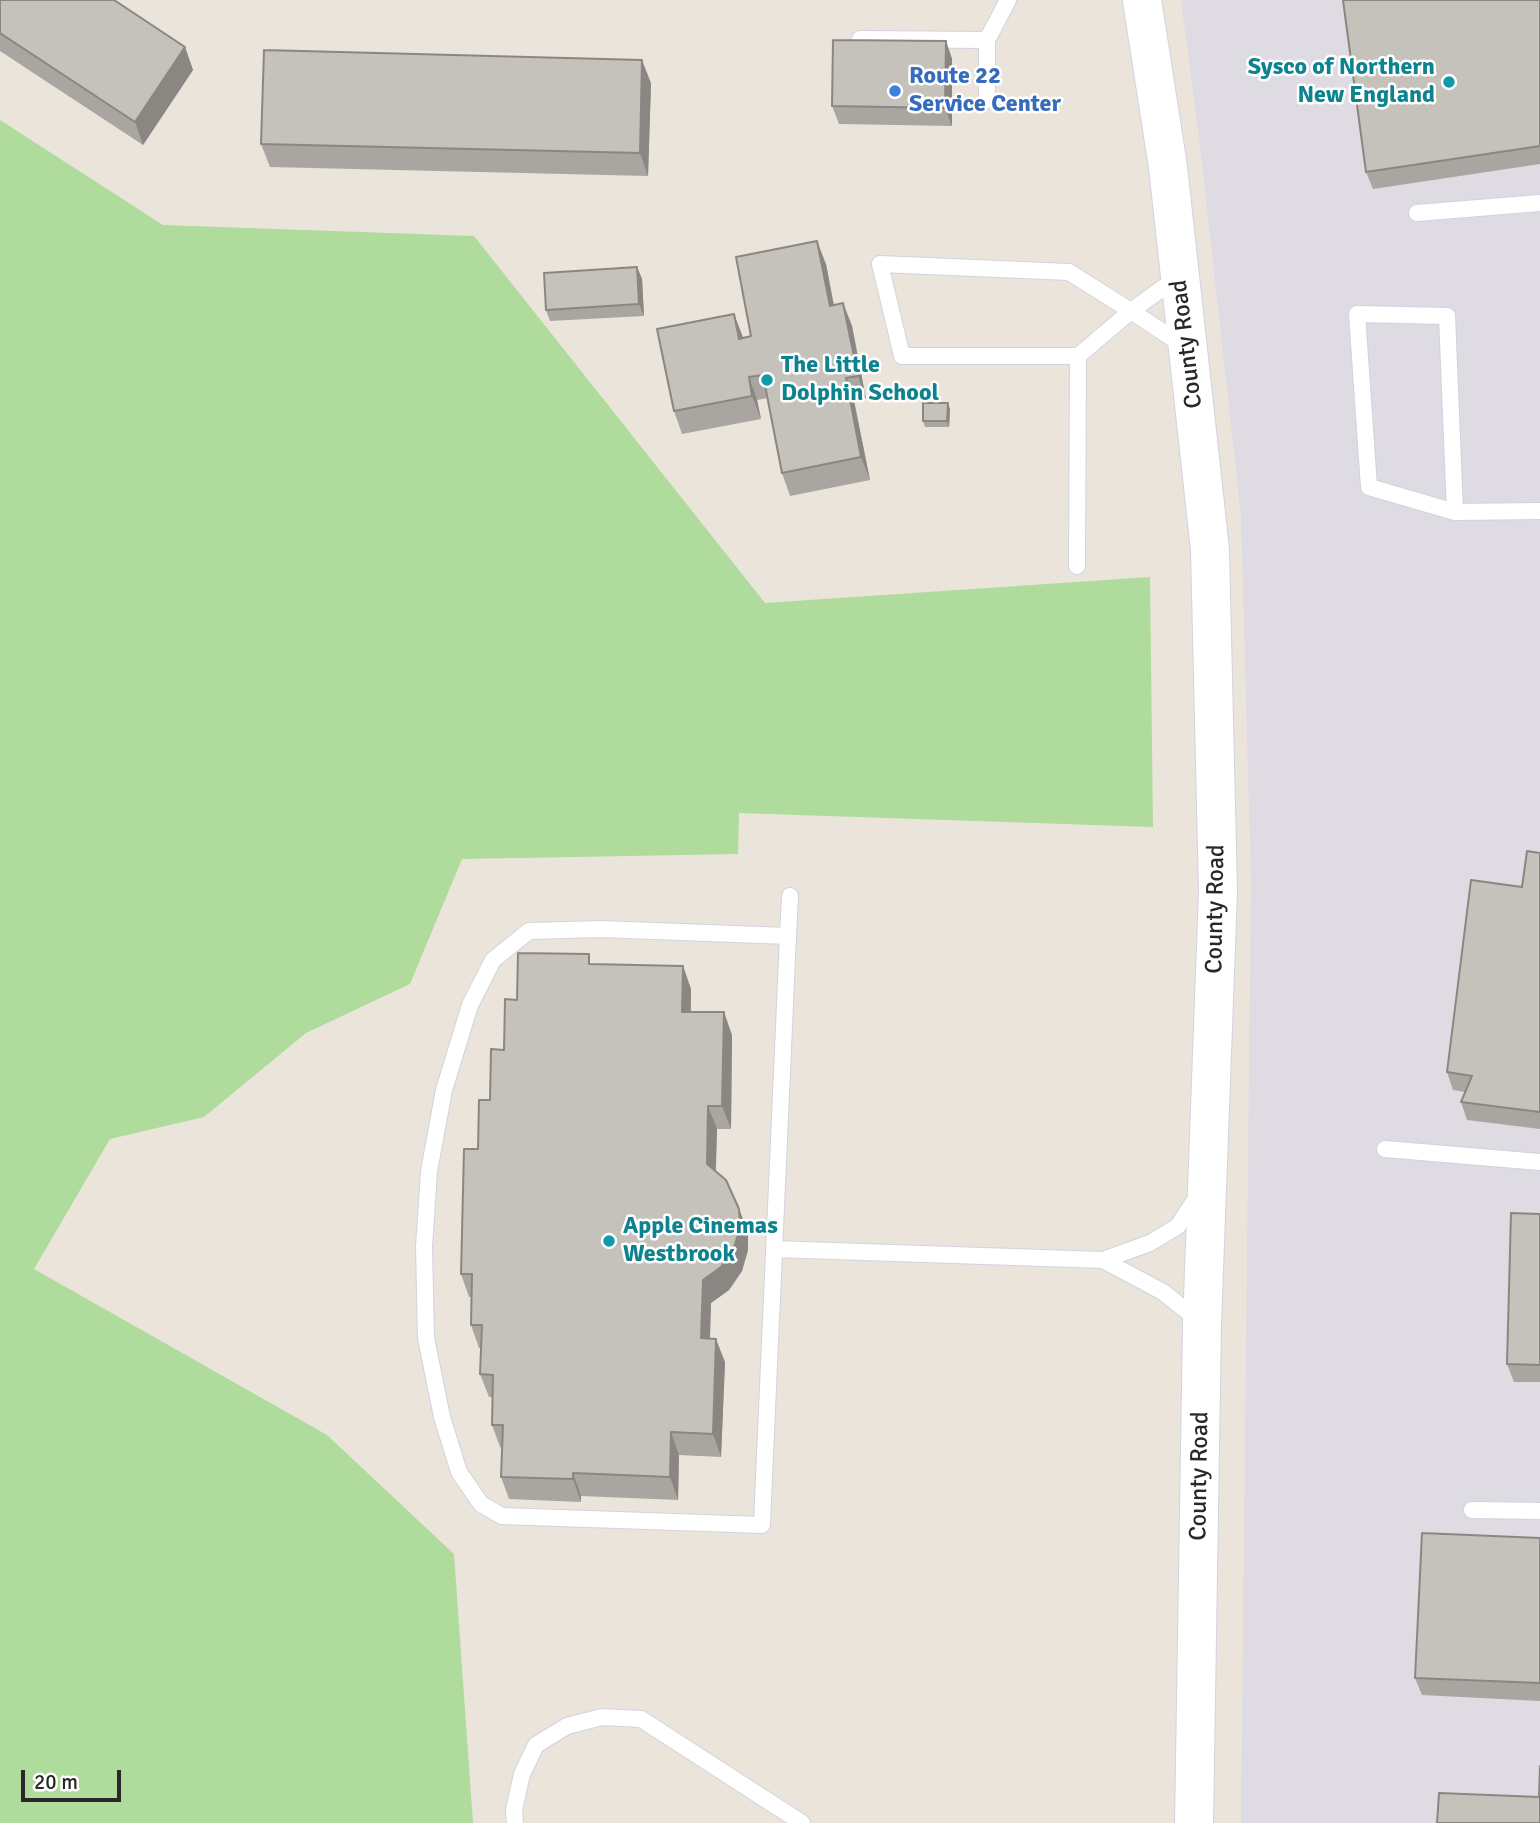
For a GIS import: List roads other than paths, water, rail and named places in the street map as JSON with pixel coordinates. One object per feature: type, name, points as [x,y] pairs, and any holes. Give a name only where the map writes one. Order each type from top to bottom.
[{"type":"main road","name":"County Road","points":[[1142,0],[1168,167],[1210,550],[1218,891],[1202,1324],[1194,1823]]},
{"type":"lane","points":[[987,100],[986,40],[1009,0]]},
{"type":"lane","points":[[860,38],[986,40]]},
{"type":"lane","points":[[1417,213],[1540,203]]},
{"type":"lane","points":[[1180,276],[1131,311],[1078,356],[902,356],[880,264],[1069,272],[1131,311],[1189,349]]},
{"type":"lane","points":[[1455,512],[1447,316],[1357,314],[1369,487],[1455,512],[1540,511]]},
{"type":"lane","points":[[1077,566],[1078,356]]},
{"type":"lane","points":[[789,936],[601,929],[529,931],[493,960],[470,1005],[444,1090],[429,1171],[425,1247],[426,1338],[442,1417],[459,1472],[481,1504],[502,1516],[762,1525],[789,936],[790,896]]},
{"type":"lane","points":[[1384,1149],[1540,1162]]},
{"type":"lane","points":[[774,1249],[1103,1260],[1150,1243],[1178,1226],[1208,1181]]},
{"type":"lane","points":[[1103,1260],[1163,1292],[1202,1324]]},
{"type":"lane","points":[[1472,1510],[1540,1511]]},
{"type":"lane","points":[[515,1823],[514,1810],[522,1774],[536,1745],[567,1726],[602,1717],[641,1719],[802,1823]]},
{"type":"place","name":"Sysco of Northern New England","points":[[1449,82]]},
{"type":"place","name":"Route 22 Service Center","points":[[895,91]]},
{"type":"place","name":"The Little Dolphin School","points":[[767,380]]},
{"type":"place","name":"Apple Cinemas Westbrook","points":[[609,1241]]}]
